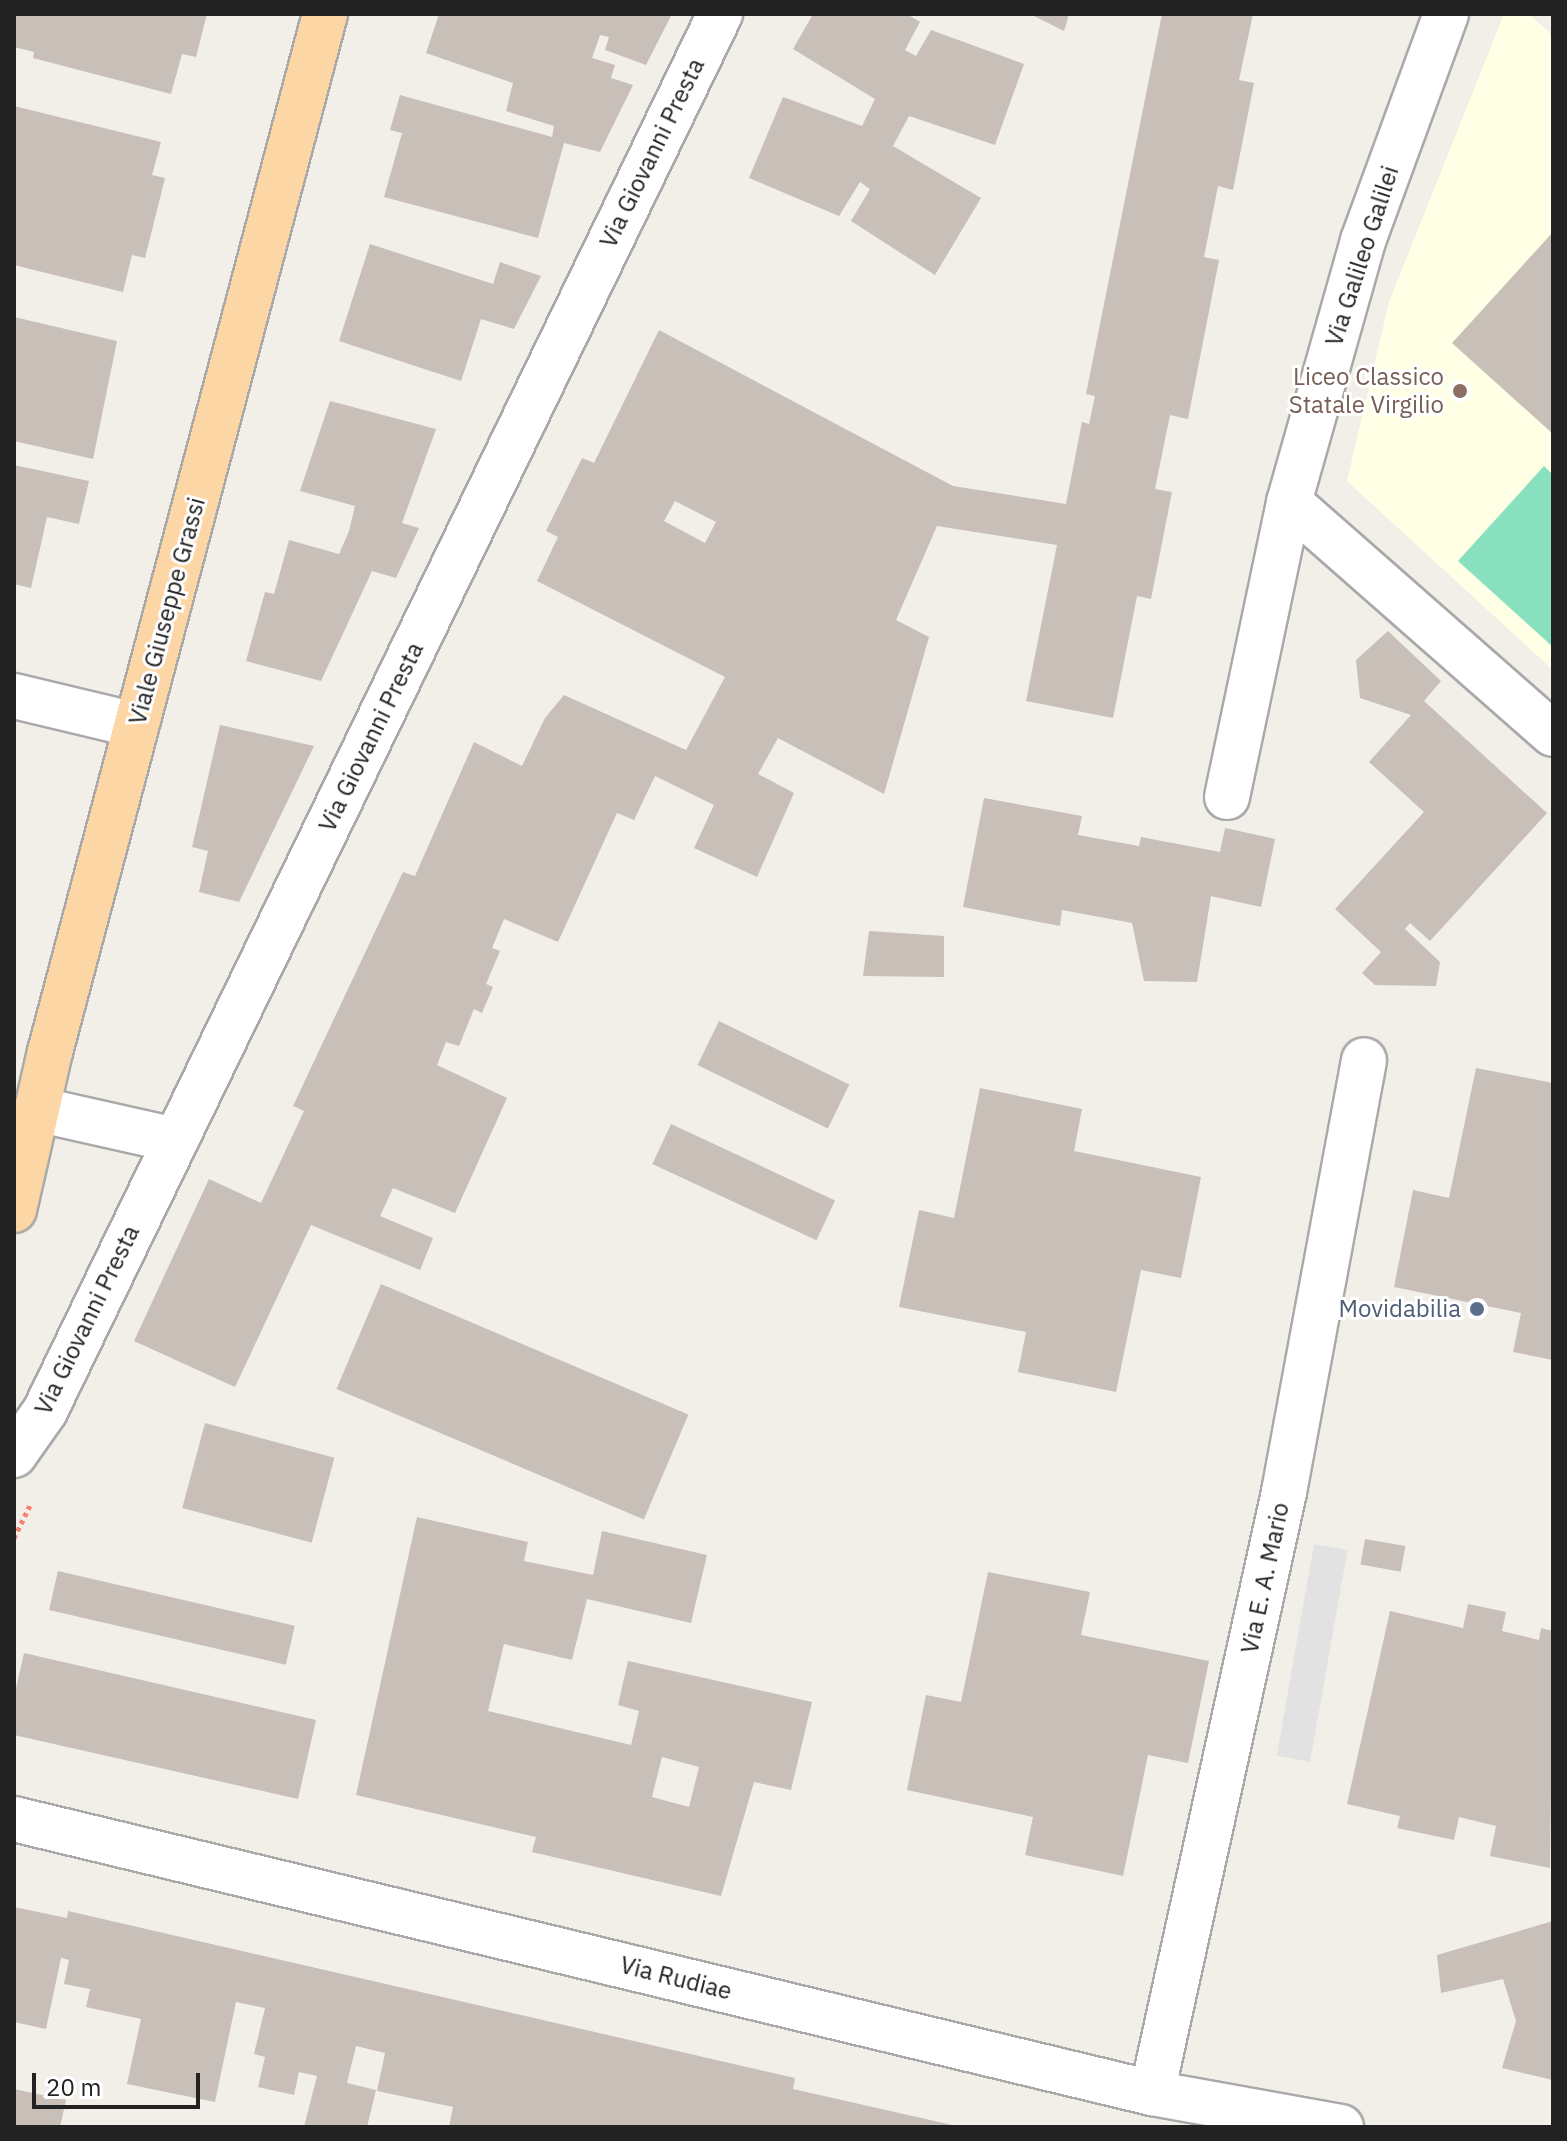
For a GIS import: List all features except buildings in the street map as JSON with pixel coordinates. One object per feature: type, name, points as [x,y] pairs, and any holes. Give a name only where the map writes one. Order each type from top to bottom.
[{"type":"main road","name":"Viale Giuseppe Grassi","points":[[14,1210],[136,725],[325,14]]},
{"type":"street","name":"Via Giovanni Presta","points":[[14,1455],[45,1411],[720,14]]},
{"type":"street","name":"Via Galileo Galilei","points":[[1227,797],[1289,502],[1363,241],[1446,14]]},
{"type":"street","points":[[1289,502],[1553,734]]},
{"type":"street","points":[[14,696],[136,725]]},
{"type":"street","name":"Via E. A. Mario","points":[[1152,2093],[1284,1492],[1364,1060]]},
{"type":"street","points":[[37,1109],[175,1140]]},
{"type":"street","name":"Via Rudiae","points":[[14,1819],[1152,2093],[1341,2127]]},
{"type":"shaded area","name":"Liceo Classico Statale Virgilio","points":[[1504,14],[1529,14],[1553,36],[1553,670],[1347,481],[1389,302]]},
{"type":"shaded area","points":[[1314,1544],[1347,1550],[1310,1762],[1277,1756]]},
{"type":"green space","points":[[1544,466],[1553,475],[1553,647],[1458,561]]},
{"type":"place","name":"Liceo Classico Statale Virgilio","points":[[1460,391]]},
{"type":"place","name":"Movidabilia","points":[[1477,1309]]}]
